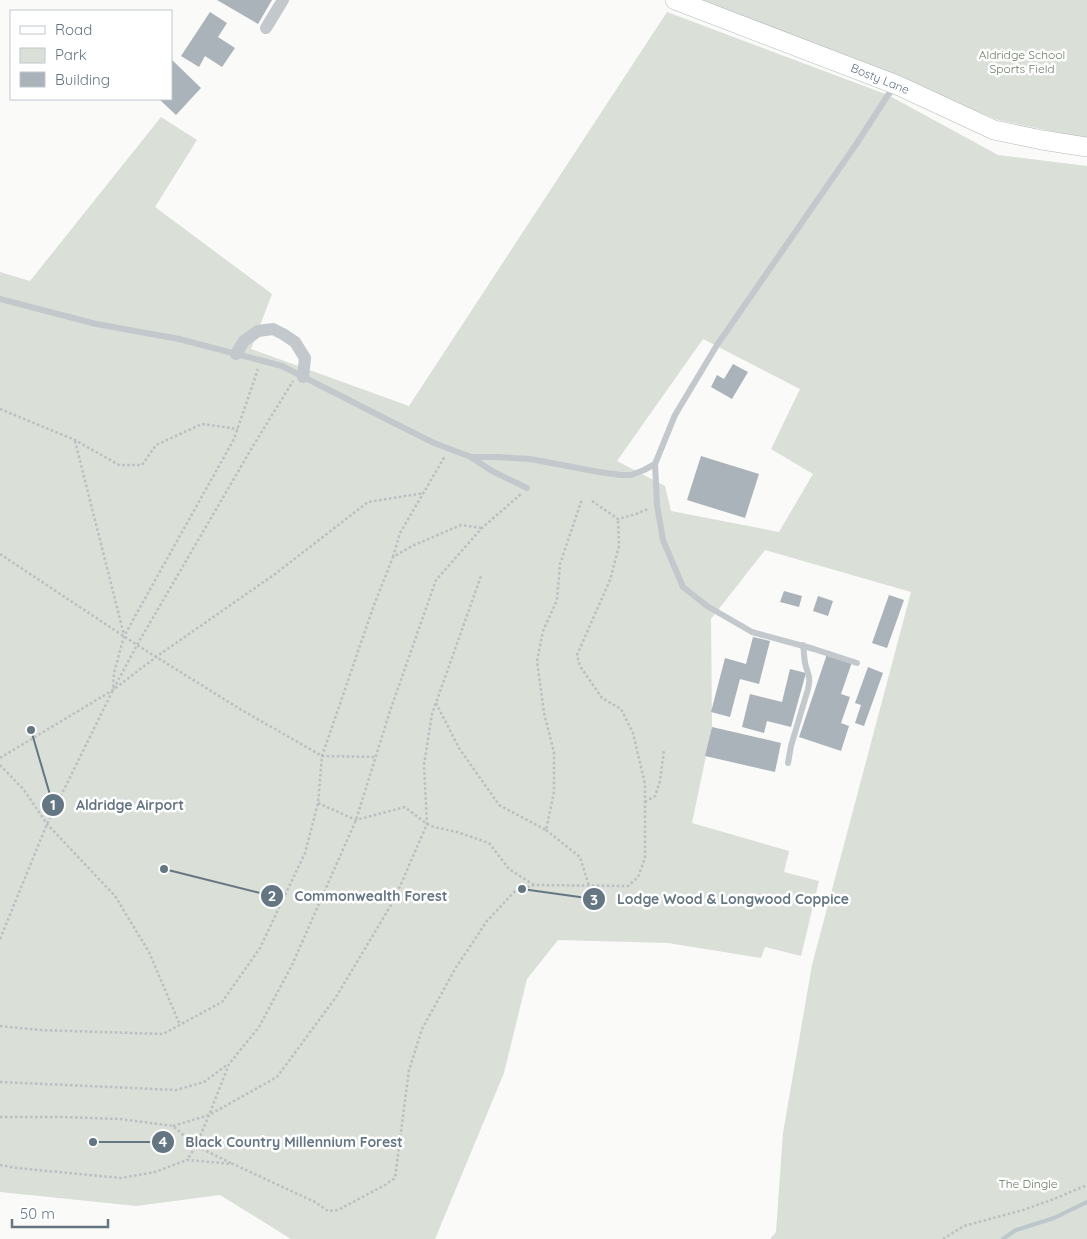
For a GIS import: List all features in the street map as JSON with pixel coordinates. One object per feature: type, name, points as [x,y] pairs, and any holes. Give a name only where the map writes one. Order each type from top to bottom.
[{"type":"main road","name":"Bosty Lane","points":[[675,0],[897,85],[994,130],[1087,147]]},
{"type":"street","points":[[266,28],[283,0]]},
{"type":"street","points":[[236,354],[244,341],[258,331],[273,329],[296,342],[305,358],[300,375]]},
{"type":"lane","points":[[857,663],[803,645],[752,632],[707,606],[683,587],[664,540],[657,505],[655,464],[675,415],[717,345],[888,95],[897,85]]},
{"type":"lane","points":[[0,299],[96,324],[179,339],[282,366],[434,443],[471,457],[492,472],[527,488]]},
{"type":"lane","points":[[471,457],[530,460],[621,475],[631,475],[655,464]]},
{"type":"lane","points":[[788,763],[810,679],[805,664],[803,645]]},
{"type":"path","points":[[113,690],[114,673],[124,636],[234,439],[261,360]]},
{"type":"path","points":[[0,939],[47,824],[113,690],[137,645],[253,446],[300,375]]},
{"type":"path","points":[[0,409],[75,440],[120,465],[142,465],[156,445],[202,424],[238,429]]},
{"type":"path","points":[[75,440],[124,636]]},
{"type":"path","points":[[0,1026],[39,1030],[163,1034],[222,1002],[260,948],[305,853],[318,803],[322,756],[374,605],[393,557],[400,532],[450,449]]},
{"type":"path","points":[[0,1082],[176,1090],[204,1082],[229,1064],[259,1027],[292,965],[356,820],[390,711],[436,580],[482,528],[527,488]]},
{"type":"path","points":[[0,758],[113,690],[156,657],[275,574],[368,502],[424,493]]},
{"type":"path","points":[[546,830],[554,792],[554,752],[544,713],[536,662],[542,632],[557,600],[560,564],[582,499]]},
{"type":"path","points":[[592,501],[618,519]]},
{"type":"path","points":[[618,519],[657,505]]},
{"type":"path","points":[[172,1126],[196,1146],[315,1202],[328,1211],[338,1210],[385,1185],[395,1178],[410,1070],[422,1029],[455,969],[486,921],[514,892],[534,885],[628,886],[638,877],[645,858],[645,784],[633,733],[621,709],[602,698],[580,666],[577,655],[610,580],[619,546],[618,519]]},
{"type":"path","points":[[393,557],[412,546],[461,525],[482,528]]},
{"type":"path","points":[[0,554],[156,657],[240,709],[322,756],[376,757]]},
{"type":"path","points":[[0,1117],[120,1119],[172,1126],[208,1115],[277,1078],[336,997],[394,900],[427,824],[424,764],[432,714],[481,576]]},
{"type":"path","points":[[436,702],[458,748],[499,805],[546,830],[580,857],[589,886]]},
{"type":"path","points":[[645,802],[655,796],[660,781],[664,750]]},
{"type":"path","points":[[0,765],[24,790],[47,824],[115,896],[149,952],[180,1025]]},
{"type":"path","points":[[318,803],[356,820],[405,807],[427,824],[489,843],[509,869],[534,885]]},
{"type":"path","points":[[187,1160],[196,1146],[229,1064]]},
{"type":"path","points":[[0,1165],[121,1178],[155,1172],[187,1160],[233,1164]]},
{"type":"path","points":[[943,1239],[964,1226],[1023,1210],[1087,1185]]},
{"type":"green space","name":"Aldridge School Sports Field","points":[[701,0],[1087,0],[1087,139],[998,120]]},
{"type":"green space","name":"The Dingle","points":[[667,12],[888,95],[998,155],[1087,166],[1087,1239],[770,1239],[776,1232],[783,1133],[812,965],[911,592],[765,550],[711,619],[712,727],[692,823],[789,851],[784,872],[819,881],[801,956],[765,947],[761,958],[668,943],[558,940],[527,979],[504,1073],[435,1239],[291,1239],[220,1195],[136,1206],[0,1192],[0,272],[30,281],[161,117],[197,140],[155,207],[272,294],[251,349],[409,406]],"holes":[[[703,339],[800,389],[771,449],[813,474],[779,532],[671,511],[665,486],[617,461]]]},
{"type":"building","points":[[217,0],[272,0],[258,24]]},
{"type":"building","points":[[210,12],[227,23],[218,37],[235,48],[222,67],[205,56],[199,67],[181,56]]},
{"type":"building","points":[[172,60],[201,88],[176,115],[160,100],[172,100]]},
{"type":"building","points":[[733,364],[748,372],[732,399],[711,387],[717,375],[724,379]]},
{"type":"building","points":[[701,456],[759,474],[745,518],[687,500]]},
{"type":"building","points":[[784,591],[802,596],[799,607],[780,602]]},
{"type":"building","points":[[889,595],[904,600],[887,648],[872,643]]},
{"type":"building","points":[[818,596],[833,601],[828,616],[813,611]]},
{"type":"building","points":[[753,637],[770,641],[759,684],[740,679],[730,717],[711,712],[725,658],[746,664]]},
{"type":"building","points":[[827,654],[852,662],[841,694],[850,697],[841,723],[849,726],[841,751],[799,737]]},
{"type":"building","points":[[868,667],[883,673],[864,726],[855,723],[861,705],[855,703]]},
{"type":"building","points":[[790,669],[806,673],[791,727],[767,721],[764,733],[742,727],[750,694],[782,702]]},
{"type":"building","points":[[712,727],[781,743],[775,772],[705,756]]},
{"type":"waterway","points":[[1003,1239],[1016,1230],[1054,1218],[1087,1202]]},
{"type":"place","name":"Aldridge Airport","points":[[31,730]]},
{"type":"place","name":"Commonwealth Forest","points":[[164,869]]},
{"type":"place","name":"Lodge Wood & Longwood Coppice","points":[[522,889]]},
{"type":"place","name":"Black Country Millennium Forest","points":[[93,1142]]}]
